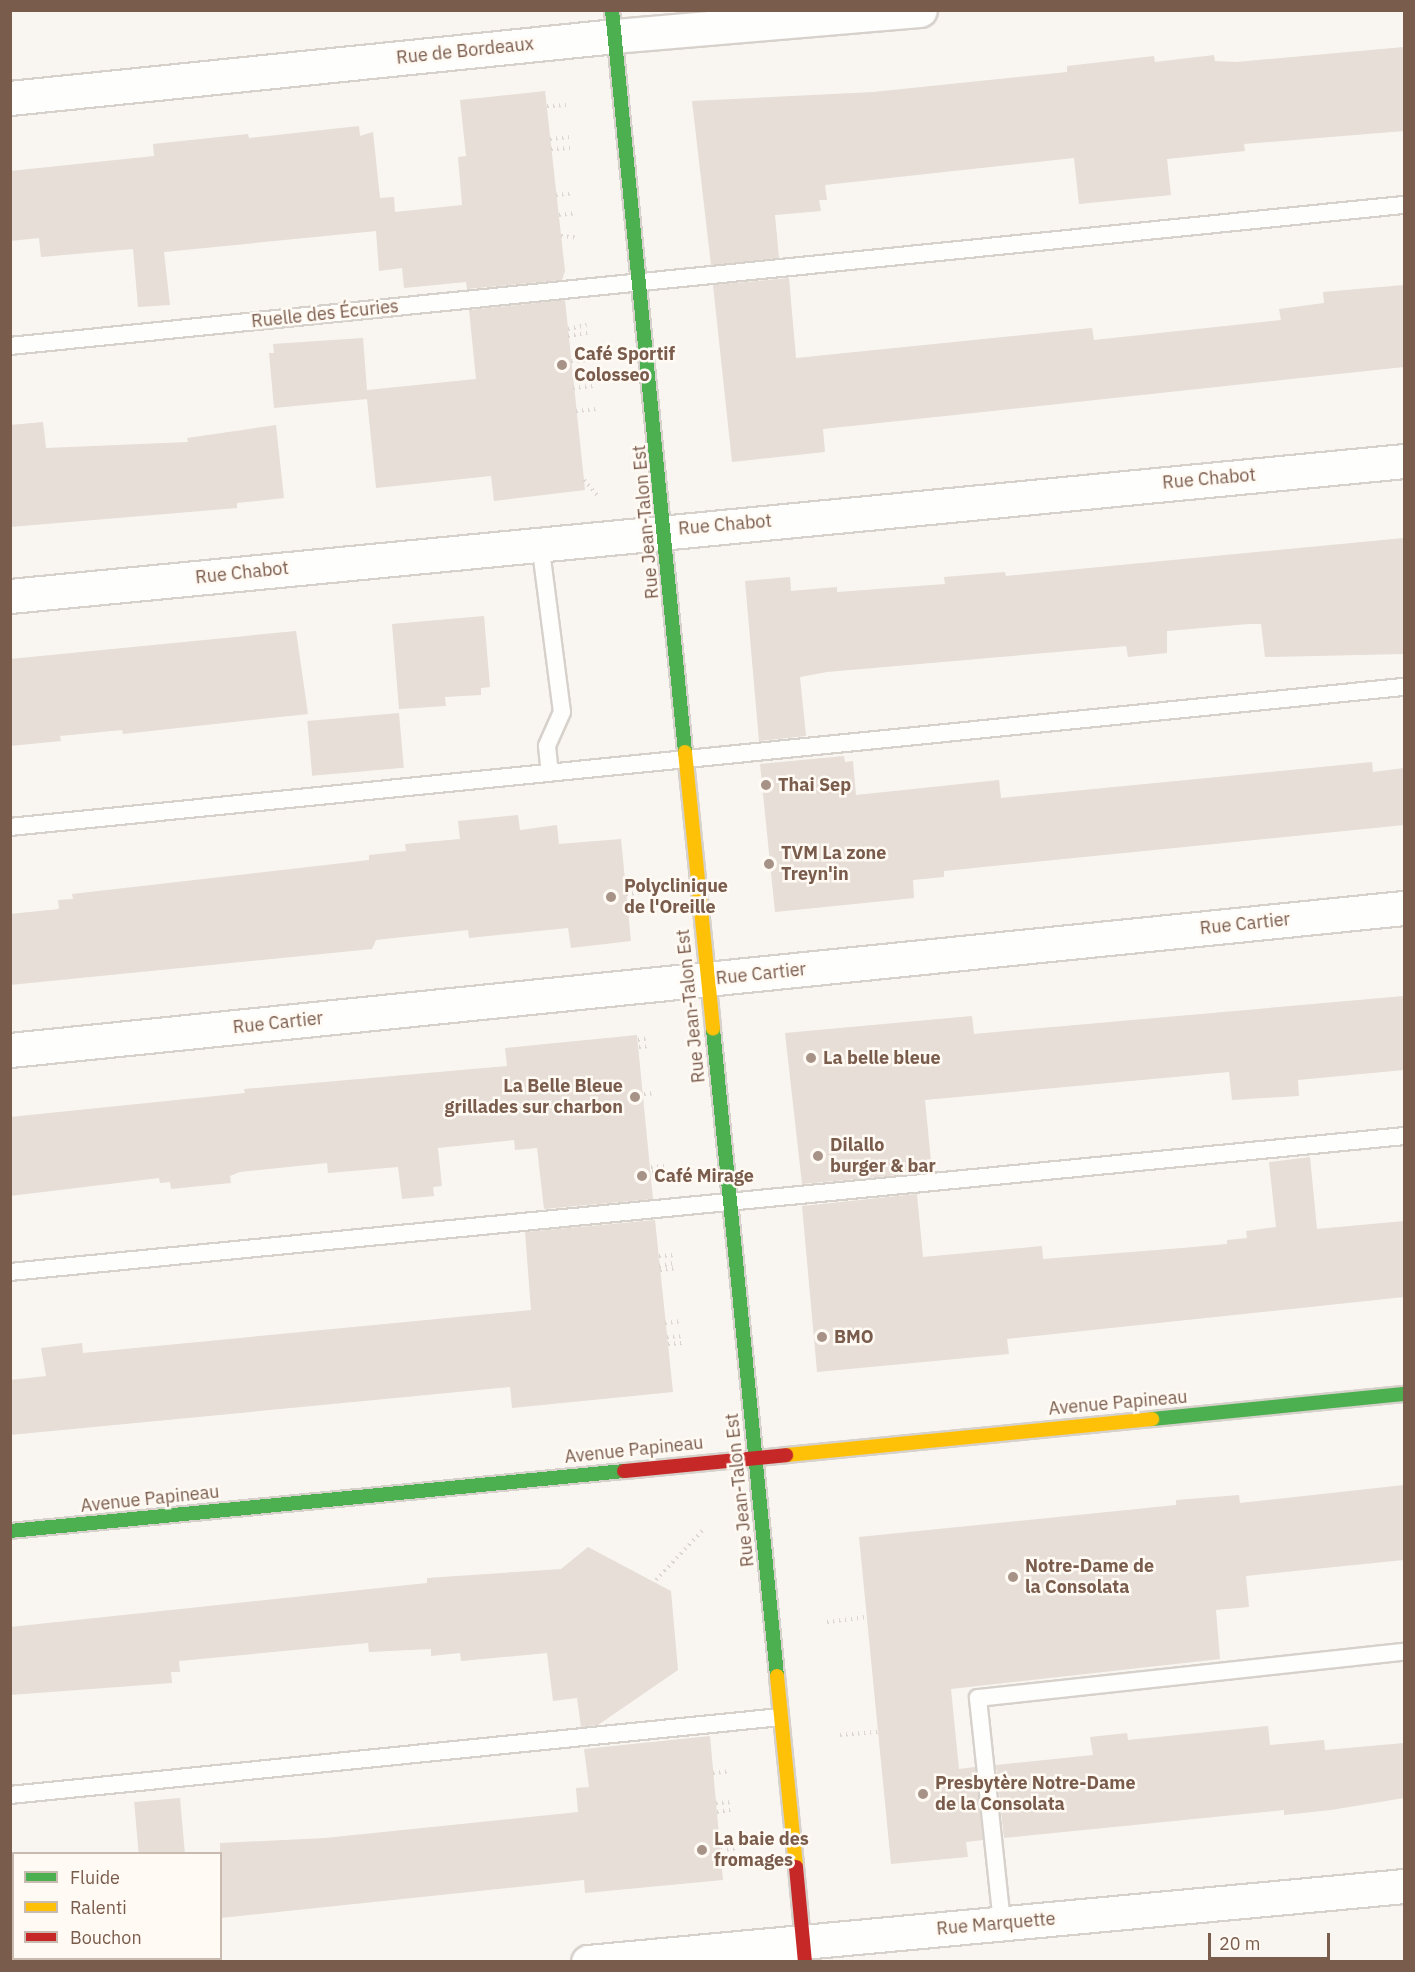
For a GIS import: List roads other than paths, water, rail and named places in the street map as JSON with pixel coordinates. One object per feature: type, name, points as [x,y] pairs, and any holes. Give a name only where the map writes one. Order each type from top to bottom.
[{"type":"main road","name":"Rue Jean-Talon Est","points":[[613,23],[804,1951]]},
{"type":"main road","name":"Avenue Papineau","points":[[10,1532],[755,1455],[1404,1394]]},
{"type":"street","name":"Rue de Bordeaux","points":[[10,98],[613,23],[920,10]]},
{"type":"street","name":"Rue Chabot","points":[[10,596],[1404,460]]},
{"type":"street","name":"Rue Cartier","points":[[10,1050],[1404,908]]},
{"type":"street","name":"Rue Marquette","points":[[588,1962],[804,1951],[1002,1923],[1404,1886]]},
{"type":"lane","name":"Ruelle des Écuries","points":[[10,346],[639,279],[1404,205]]},
{"type":"lane","points":[[540,543],[562,712],[548,746],[550,773]]},
{"type":"lane","points":[[10,827],[1404,687]]},
{"type":"lane","points":[[10,1272],[1404,1136]]},
{"type":"lane","points":[[1002,1923],[978,1698],[1404,1652]]},
{"type":"lane","points":[[10,1795],[780,1718]]},
{"type":"place","name":"Café Sportif Colosseo","points":[[562,365]]},
{"type":"place","name":"Thai Sep","points":[[766,785]]},
{"type":"place","name":"TVM La zone Treyn'in","points":[[769,864]]},
{"type":"place","name":"Polyclinique de l'Oreille","points":[[611,897]]},
{"type":"place","name":"La belle bleue","points":[[811,1058]]},
{"type":"place","name":"La Belle Bleue grillades sur charbon","points":[[635,1097]]},
{"type":"place","name":"Dilallo burger & bar","points":[[818,1156]]},
{"type":"place","name":"Café Mirage","points":[[642,1176]]},
{"type":"place","name":"BMO","points":[[822,1337]]},
{"type":"place","name":"Notre-Dame de la Consolata","points":[[1013,1577]]},
{"type":"place","name":"Presbytère Notre-Dame de la Consolata","points":[[923,1794]]},
{"type":"place","name":"La baie des fromages","points":[[702,1850]]}]
